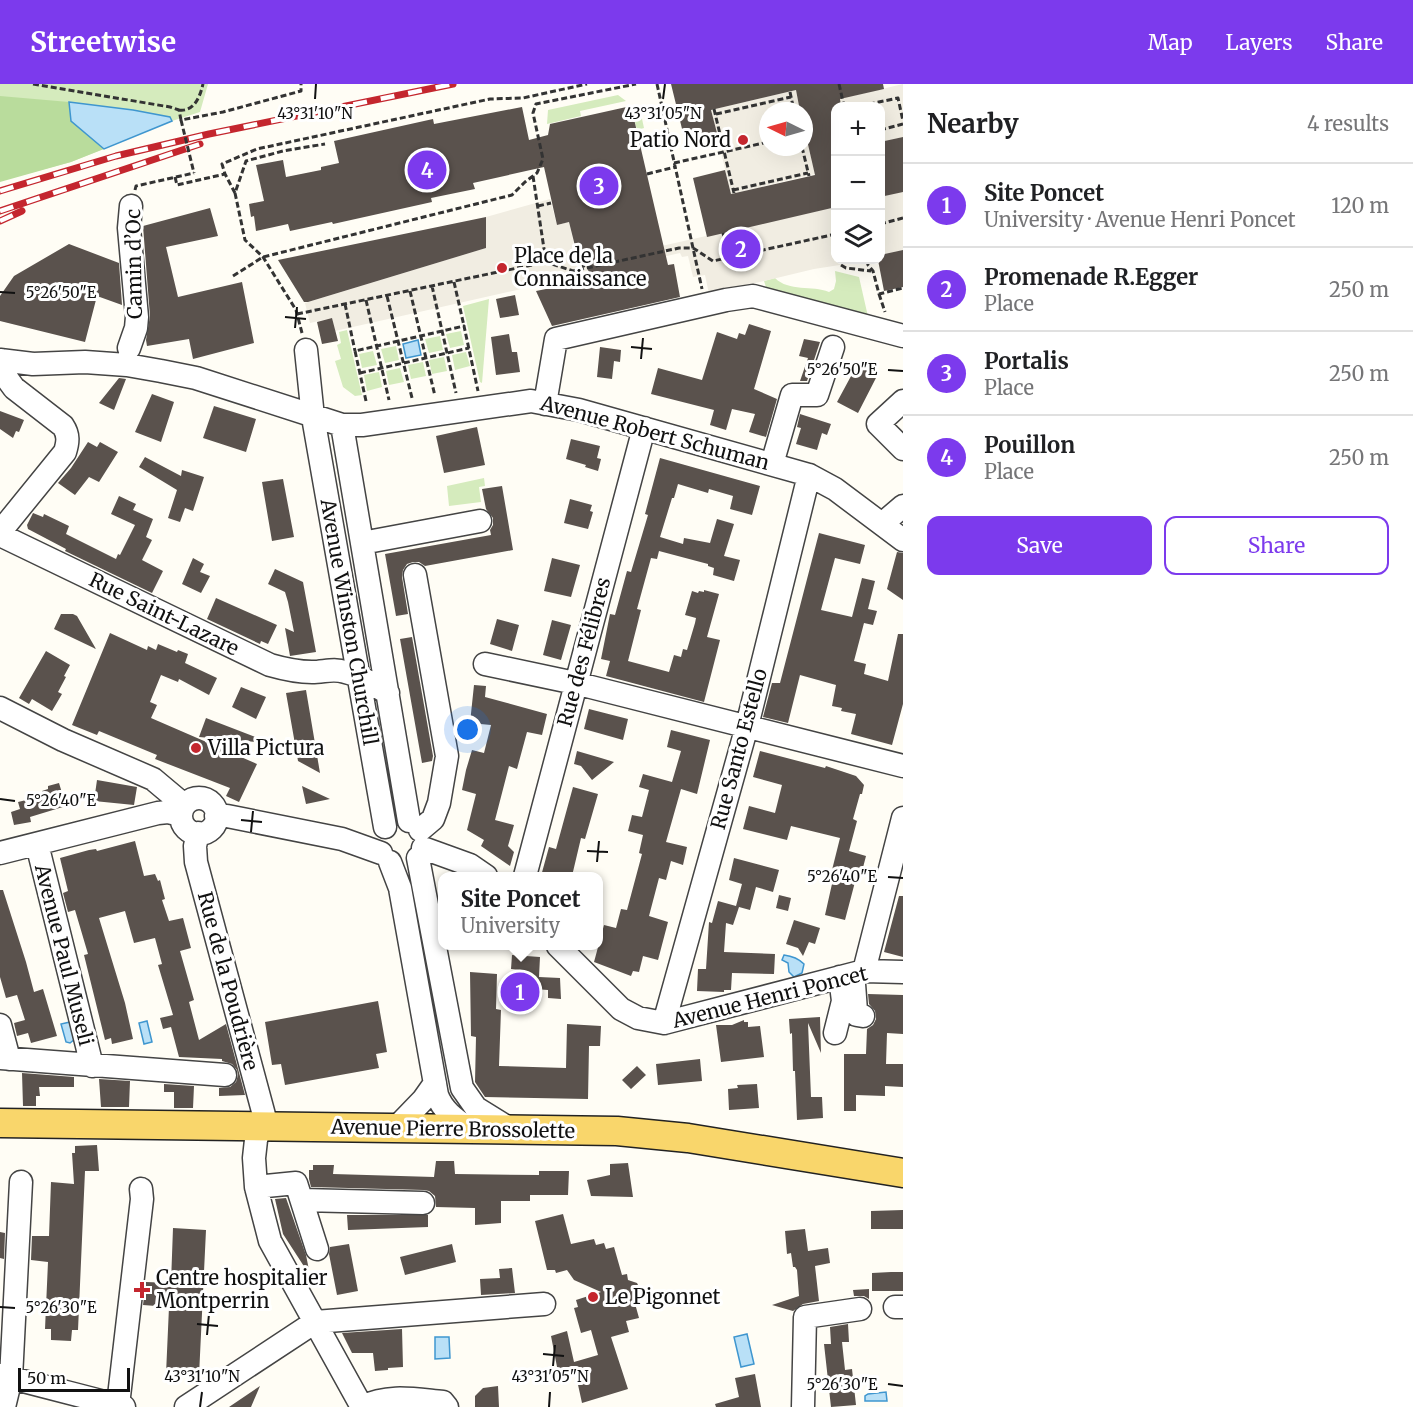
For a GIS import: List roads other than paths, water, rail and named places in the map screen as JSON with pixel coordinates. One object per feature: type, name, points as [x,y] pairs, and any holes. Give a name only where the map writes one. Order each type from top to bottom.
[{"type":"main road","name":"Avenue Pierre Brossolette","points":[[0,1123],[395,1129],[448,1124],[512,1130],[618,1131],[688,1137],[903,1173]]},
{"type":"street","name":"Camin d’Oc","points":[[129,348],[137,317],[129,228],[131,206]]},
{"type":"street","points":[[545,404],[556,339],[726,300],[753,296],[903,336]]},
{"type":"street","points":[[772,464],[792,395],[818,394],[833,347]]},
{"type":"street","name":"Avenue Winston Churchill","points":[[306,350],[313,417],[359,677],[384,844],[400,888],[435,1083],[448,1124]]},
{"type":"street","points":[[0,360],[6,377],[14,388],[63,426],[67,432],[68,443],[65,452],[0,533]]},
{"type":"street","name":"Avenue Robert Schuman","points":[[0,360],[33,364],[85,362],[127,365],[161,371],[196,378],[342,425],[372,424],[531,401],[579,410],[809,475],[835,489],[903,540]]},
{"type":"street","points":[[903,401],[878,424],[903,449]]},
{"type":"street","name":"Avenue Winston Churchill","points":[[342,425],[388,693],[418,839],[462,1088],[476,1108],[512,1130]]},
{"type":"street","name":"Rue des Félibres","points":[[526,872],[644,428]]},
{"type":"street","name":"Rue Santo Estello","points":[[664,1023],[747,726],[809,475]]},
{"type":"street","points":[[882,524],[903,506]]},
{"type":"street","points":[[362,543],[480,521]]},
{"type":"street","name":"Rue Saint-Lazare","points":[[0,533],[270,665],[295,672],[333,669],[359,677],[388,693]]},
{"type":"street","points":[[216,816],[227,816],[342,839],[384,844],[404,865],[418,839],[434,819],[447,756],[415,575]]},
{"type":"street","points":[[333,669],[353,643]]},
{"type":"street","points":[[485,664],[575,683],[903,766]]},
{"type":"street","points":[[0,708],[63,740],[153,778],[183,810]]},
{"type":"street","points":[[193,799],[204,799],[213,806],[216,816],[215,822],[208,831],[198,833],[187,830],[181,820],[183,810],[193,799]]},
{"type":"street","points":[[0,854],[158,813],[183,810]]},
{"type":"street","points":[[835,1033],[843,1001],[903,818]]},
{"type":"street","points":[[384,844],[393,821],[418,839],[480,872]]},
{"type":"street","name":"Rue de la Poudrière","points":[[198,833],[195,846],[196,862],[264,1115],[255,1140],[254,1158],[256,1187],[270,1241],[362,1407]]},
{"type":"street","name":"Avenue Paul Museli","points":[[37,844],[92,1066]]},
{"type":"street","name":"Avenue Henri Poncet","points":[[563,950],[621,1009],[638,1018],[664,1023],[853,974],[903,972]]},
{"type":"street","points":[[853,974],[856,1011],[857,1015],[863,1016]]},
{"type":"street","points":[[0,1025],[5,1059],[225,1075]]},
{"type":"street","points":[[395,1129],[423,1100],[435,1083]]},
{"type":"street","points":[[448,1124],[459,1101],[462,1088]]},
{"type":"street","points":[[4,1407],[21,1182]]},
{"type":"street","points":[[256,1187],[296,1183],[317,1249]]},
{"type":"street","points":[[6,1377],[121,1406],[142,1199],[141,1189]]},
{"type":"street","points":[[302,1200],[423,1203]]},
{"type":"street","points":[[186,1407],[315,1322],[544,1304]]},
{"type":"street","points":[[803,1407],[805,1317],[860,1309]]},
{"type":"street","points":[[362,1407],[379,1400],[405,1398],[443,1402],[447,1407]]},
{"type":"water","points":[[69,102],[133,110],[170,117],[172,121],[104,149],[71,121]]},
{"type":"water","points":[[418,340],[421,355],[406,358],[403,344]]},
{"type":"water","points":[[784,955],[804,964],[802,973],[794,977],[789,972],[788,963],[782,960]]},
{"type":"water","points":[[147,1021],[152,1042],[144,1044],[139,1023]]},
{"type":"water","points":[[70,1022],[75,1039],[70,1043],[66,1042],[61,1024]]},
{"type":"water","points":[[747,1334],[754,1364],[741,1367],[734,1337]]},
{"type":"water","points":[[435,1337],[449,1337],[450,1358],[435,1359]]},
{"type":"water","points":[[886,1392],[887,1401],[865,1401],[865,1396],[868,1394]]},
{"type":"railway","points":[[0,191],[116,156],[209,134],[453,84]]},
{"type":"railway","points":[[0,211],[200,144]]},
{"type":"railway","points":[[0,221],[22,211]]},
{"type":"place","name":"Patio Nord","points":[[743,140]]},
{"type":"place","name":"Pouillon","points":[[427,170]]},
{"type":"place","name":"Portalis","points":[[599,186]]},
{"type":"place","name":"Promenade R.Egger","points":[[741,249]]},
{"type":"place","name":"Place de la Connaissance","points":[[502,268]]},
{"type":"place","name":"Villa Pictura","points":[[196,748]]},
{"type":"place","name":"Site Poncet","points":[[520,992]]},
{"type":"place","name":"Centre hospitalier Montperrin","points":[[142,1290]]},
{"type":"place","name":"Le Pigonnet","points":[[593,1297]]}]
